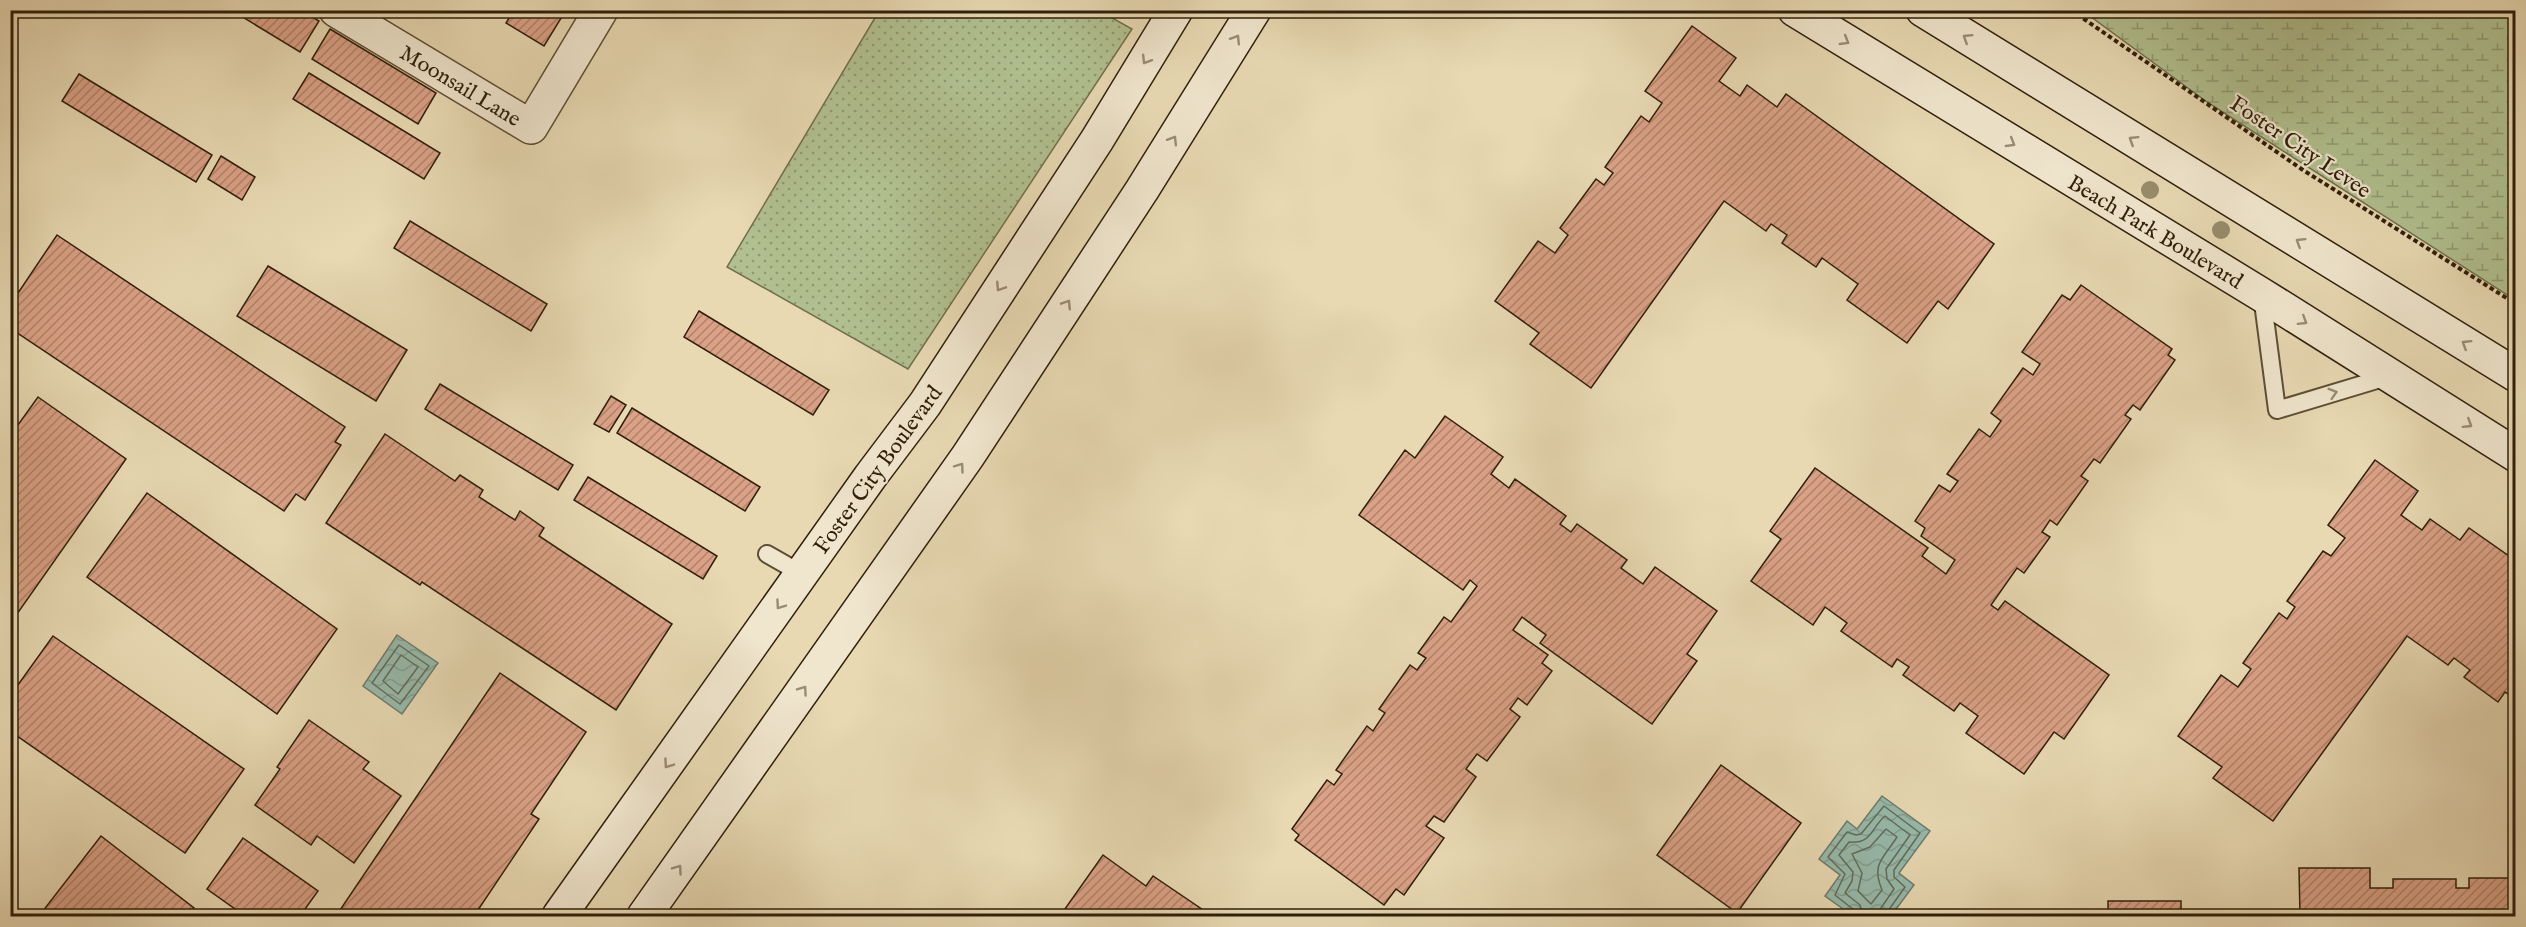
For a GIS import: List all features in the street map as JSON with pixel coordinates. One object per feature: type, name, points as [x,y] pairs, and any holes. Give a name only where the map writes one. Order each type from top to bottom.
[{"type":"main road","name":"Moonsail Lane","points":[[336,10],[531,127],[601,10]]},
{"type":"main road","name":"Foster City Boulevard","points":[[559,916],[925,404],[1097,140],[1176,10]]},
{"type":"main road","points":[[644,916],[968,456],[1142,190],[1254,10]]},
{"type":"main road","name":"Beach Park Boulevard","points":[[1795,10],[2262,295],[2516,455]]},
{"type":"main road","points":[[1923,10],[2516,375]]},
{"type":"lane","points":[[2262,295],[2277,410],[2391,375]]},
{"type":"lane","points":[[767,554],[802,574]]},
{"type":"path","name":"Foster City Levee","points":[[2071,10],[2303,170],[2516,304]]},
{"type":"green space","points":[[879,11],[1100,11],[1132,29],[908,369],[727,267]]},
{"type":"green space","points":[[2083,11],[2515,11],[2515,300],[2207,102]]},
{"type":"water","points":[[397,635],[438,663],[402,714],[363,686]]},
{"type":"water","points":[[1882,796],[1930,831],[1899,873],[1914,885],[1891,916],[1853,916],[1825,896],[1840,875],[1819,859],[1847,821],[1857,829]]},
{"type":"building","points":[[231,10],[301,10],[319,21],[300,52]]},
{"type":"building","points":[[514,10],[566,10],[544,46],[506,23]]},
{"type":"building","points":[[1692,26],[1736,58],[1719,81],[1740,96],[1747,85],[1777,107],[1786,94],[1994,244],[1948,309],[1938,301],[1907,343],[1847,300],[1858,284],[1822,258],[1816,267],[1782,243],[1787,235],[1771,224],[1766,231],[1724,201],[1591,388],[1530,344],[1539,333],[1495,301],[1538,241],[1555,253],[1568,235],[1560,228],[1596,179],[1604,185],[1613,173],[1605,167],[1641,116],[1649,122],[1662,103],[1645,91]]},
{"type":"building","points":[[330,29],[436,93],[418,124],[312,59]]},
{"type":"building","points":[[309,73],[440,153],[424,179],[293,99]]},
{"type":"building","points":[[79,74],[212,155],[196,182],[62,101]]},
{"type":"building","points":[[221,156],[255,177],[242,200],[208,179]]},
{"type":"building","points":[[10,211],[17,214],[10,228]]},
{"type":"building","points":[[410,221],[547,304],[531,331],[394,248]]},
{"type":"building","points":[[57,235],[345,427],[335,442],[341,445],[305,500],[296,494],[284,511],[10,328],[10,305]]},
{"type":"building","points":[[268,266],[407,350],[376,401],[237,316]]},
{"type":"building","points":[[2081,285],[2172,349],[2168,355],[2175,360],[2140,410],[2133,405],[2125,415],[2131,419],[2100,463],[2094,459],[2081,476],[2088,481],[2057,525],[2050,520],[2042,532],[2050,537],[2024,573],[2017,568],[1991,605],[1998,610],[2005,601],[2109,675],[2064,739],[2054,732],[2024,774],[1966,733],[1978,716],[1960,703],[1954,711],[1903,675],[1909,667],[1897,659],[1892,667],[1841,631],[1847,623],[1825,607],[1813,625],[1751,581],[1781,539],[1770,531],[1815,468],[1928,548],[1922,556],[1946,574],[1955,560],[1921,536],[1925,528],[1915,521],[1939,485],[1950,492],[1958,481],[1947,474],[1979,429],[1990,437],[2001,421],[1991,413],[2023,368],[2033,375],[2040,364],[2022,352],[2062,295],[2070,300]]},
{"type":"building","points":[[699,311],[829,390],[813,415],[684,337]]},
{"type":"building","points":[[440,384],[573,465],[558,490],[425,409]]},
{"type":"building","points":[[611,396],[626,405],[609,432],[594,424]]},
{"type":"building","points":[[38,397],[126,459],[10,624],[10,436]]},
{"type":"building","points":[[632,408],[760,487],[745,511],[617,433]]},
{"type":"building","points":[[1445,416],[1503,457],[1491,474],[1509,488],[1515,479],[1566,516],[1560,524],[1571,532],[1577,524],[1627,560],[1621,568],[1643,584],[1655,567],[1717,611],[1687,654],[1697,661],[1652,724],[1540,643],[1546,635],[1522,617],[1513,630],[1548,655],[1542,663],[1552,671],[1527,705],[1518,698],[1510,709],[1520,717],[1487,761],[1477,754],[1466,769],[1476,777],[1444,822],[1434,816],[1426,826],[1444,838],[1404,895],[1396,889],[1384,905],[1295,840],[1299,835],[1292,829],[1327,780],[1334,785],[1342,774],[1336,770],[1367,726],[1373,731],[1385,713],[1379,709],[1410,665],[1417,670],[1426,658],[1418,653],[1444,617],[1451,622],[1477,586],[1470,580],[1463,590],[1359,515],[1405,450],[1415,458]]},
{"type":"building","points":[[385,434],[455,481],[460,475],[483,490],[479,497],[515,520],[520,511],[544,528],[539,536],[672,624],[616,710],[422,582],[420,585],[326,523]]},
{"type":"building","points":[[2375,460],[2418,491],[2401,515],[2422,530],[2430,519],[2460,540],[2469,528],[2516,561],[2516,699],[2505,692],[2498,702],[2464,677],[2470,670],[2454,658],[2448,665],[2407,636],[2273,821],[2213,778],[2222,767],[2178,736],[2221,675],[2238,687],[2251,669],[2243,663],[2279,613],[2287,619],[2295,607],[2287,601],[2323,551],[2331,556],[2345,538],[2328,525]]},
{"type":"building","points":[[588,477],[717,556],[703,579],[574,500]]},
{"type":"building","points":[[147,493],[337,629],[277,714],[87,577]]},
{"type":"building","points":[[53,636],[244,769],[185,853],[10,731],[10,696]]},
{"type":"building","points":[[500,673],[586,732],[531,814],[539,819],[474,916],[336,916]]},
{"type":"building","points":[[309,720],[369,762],[363,769],[401,796],[354,863],[317,836],[311,845],[255,805],[280,769],[277,767]]},
{"type":"building","points":[[1721,765],[1801,823],[1737,913],[1657,855]]},
{"type":"building","points":[[101,836],[194,908],[189,915],[192,916],[39,916]]},
{"type":"building","points":[[243,838],[318,891],[300,916],[245,916],[207,889]]},
{"type":"building","points":[[1103,855],[1146,886],[1153,876],[1212,916],[1060,916]]},
{"type":"building","points":[[2299,868],[2370,868],[2370,888],[2393,888],[2393,879],[2456,879],[2456,888],[2469,888],[2469,878],[2516,878],[2516,916],[2300,916]]},
{"type":"building","points":[[2108,901],[2181,901],[2181,916],[2066,916],[2066,914],[2108,914]]}]
